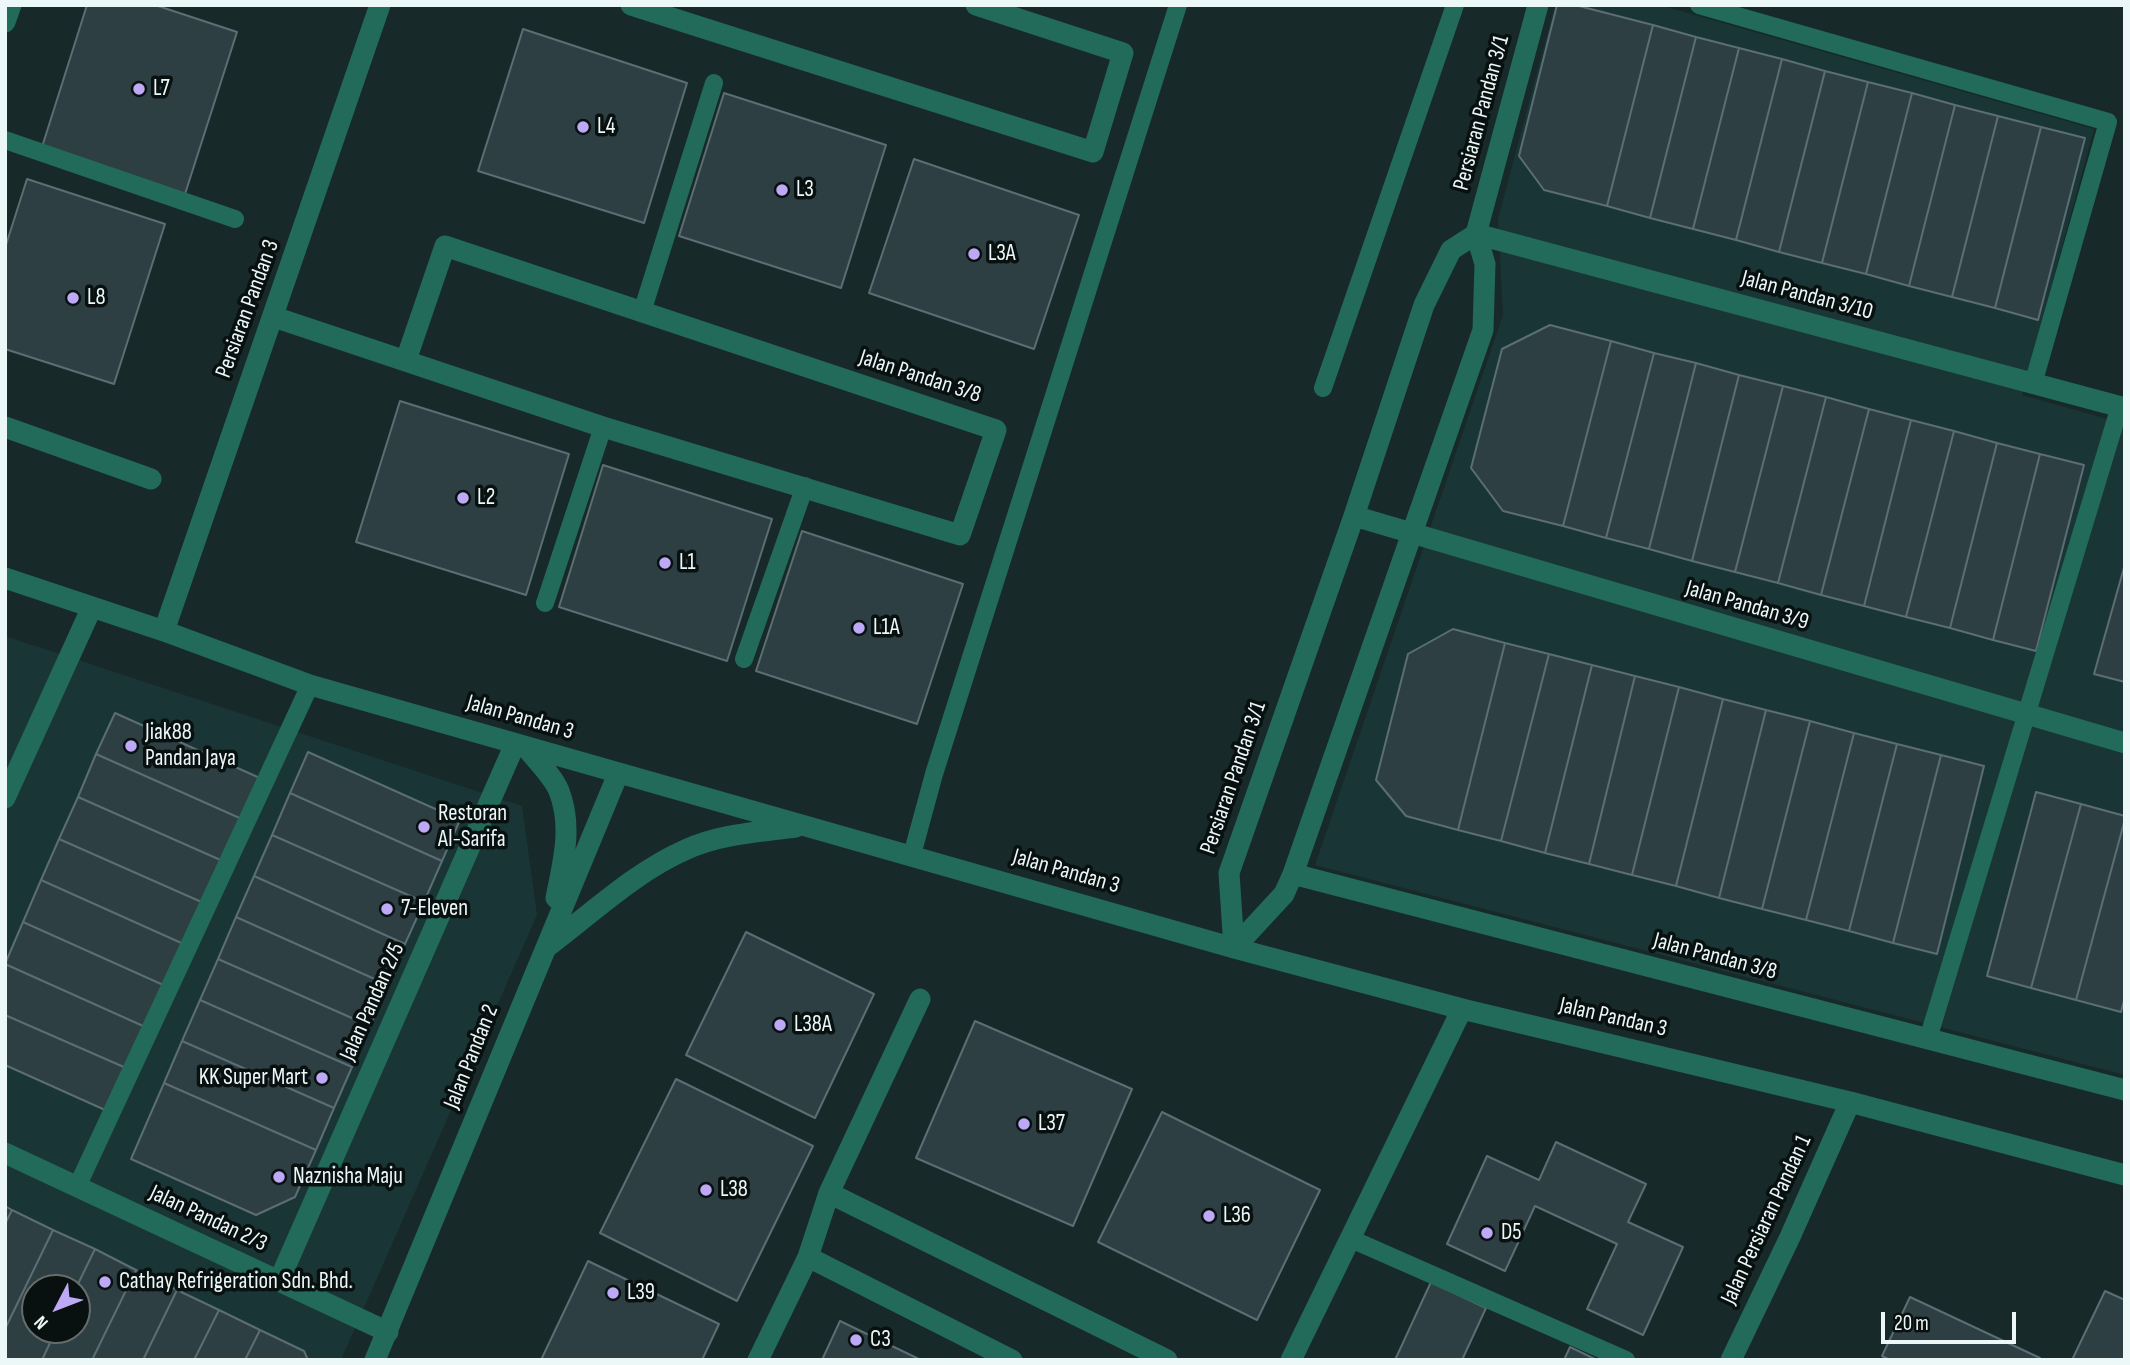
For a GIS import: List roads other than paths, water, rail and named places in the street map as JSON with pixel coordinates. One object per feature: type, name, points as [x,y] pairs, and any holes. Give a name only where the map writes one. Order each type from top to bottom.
[{"type":"street","points":[[5,22],[11,5]]},
{"type":"street","name":"Persiaran Pandan 3","points":[[163,631],[380,5]]},
{"type":"street","points":[[631,5],[1093,152],[1124,53],[976,5]]},
{"type":"street","name":"Persiaran Pandan 3/1","points":[[1234,948],[1284,894],[1293,874],[1483,330],[1485,264],[1476,234],[1538,5]]},
{"type":"street","name":"Persiaran Pandan 3/1","points":[[1234,948],[1228,873],[1354,516],[1424,305],[1451,250],[1476,234]]},
{"type":"street","name":"Jalan Pandan 3/10","points":[[1476,234],[2122,407]]},
{"type":"street","name":"Jalan Pandan 3/8","points":[[274,317],[603,427],[960,535],[996,430],[445,246],[405,360]]},
{"type":"street","points":[[5,427],[150,479]]},
{"type":"street","name":"Jalan Pandan 3/9","points":[[1354,516],[2125,743]]},
{"type":"street","name":"Jalan Pandan 3","points":[[5,578],[163,631],[310,685],[1234,948],[1462,1009],[1850,1102],[2125,1175]]},
{"type":"street","points":[[5,799],[92,607]]},
{"type":"street","points":[[521,746],[559,789],[566,819],[566,847],[545,948]]},
{"type":"street","name":"Jalan Pandan 2/5","points":[[279,1281],[521,746]]},
{"type":"street","name":"Jalan Pandan 2","points":[[375,1360],[618,774]]},
{"type":"street","points":[[545,948],[642,875],[685,850],[730,836],[804,825]]},
{"type":"street","name":"Jalan Pandan 3/8","points":[[1293,874],[2125,1090]]},
{"type":"street","points":[[758,1360],[807,1257],[829,1194],[920,999]]},
{"type":"street","points":[[1291,1360],[1462,1009]]},
{"type":"street","name":"Jalan Persiaran Pandan 1","points":[[1731,1360],[1850,1102]]},
{"type":"street","name":"Jalan Pandan 2/3","points":[[5,1153],[388,1332]]},
{"type":"street","points":[[829,1194],[1167,1360]]},
{"type":"street","points":[[807,1257],[1012,1360]]},
{"type":"lane","points":[[912,855],[934,774],[1178,5]]},
{"type":"lane","points":[[1323,388],[1455,5]]},
{"type":"lane","points":[[1699,5],[2108,122],[2033,384]]},
{"type":"lane","points":[[642,312],[714,83]]},
{"type":"lane","points":[[5,140],[235,219]]},
{"type":"lane","points":[[1928,1040],[2122,407]]},
{"type":"lane","points":[[545,603],[603,427]]},
{"type":"lane","points":[[744,659],[805,486]]},
{"type":"lane","points":[[77,1187],[310,685]]},
{"type":"lane","points":[[1351,1238],[1626,1360]]},
{"type":"place","name":"L7","points":[[139,89]]},
{"type":"place","name":"L4","points":[[583,127]]},
{"type":"place","name":"L3","points":[[782,190]]},
{"type":"place","name":"L3A","points":[[974,254]]},
{"type":"place","name":"L8","points":[[73,298]]},
{"type":"place","name":"L2","points":[[463,498]]},
{"type":"place","name":"L1","points":[[665,563]]},
{"type":"place","name":"L1A","points":[[859,628]]},
{"type":"place","name":"Jiak88 Pandan Jaya","points":[[131,746]]},
{"type":"place","name":"Restoran Al-Sarifa","points":[[424,827]]},
{"type":"place","name":"7-Eleven","points":[[387,909]]},
{"type":"place","name":"L38A","points":[[780,1025]]},
{"type":"place","name":"KK Super Mart","points":[[322,1078]]},
{"type":"place","name":"L37","points":[[1024,1124]]},
{"type":"place","name":"Naznisha Maju","points":[[279,1177]]},
{"type":"place","name":"L38","points":[[706,1190]]},
{"type":"place","name":"L36","points":[[1209,1216]]},
{"type":"place","name":"D5","points":[[1487,1233]]},
{"type":"place","name":"Cathay Refrigeration Sdn. Bhd.","points":[[105,1282]]},
{"type":"place","name":"L39","points":[[613,1293]]},
{"type":"place","name":"C3","points":[[856,1340]]}]
